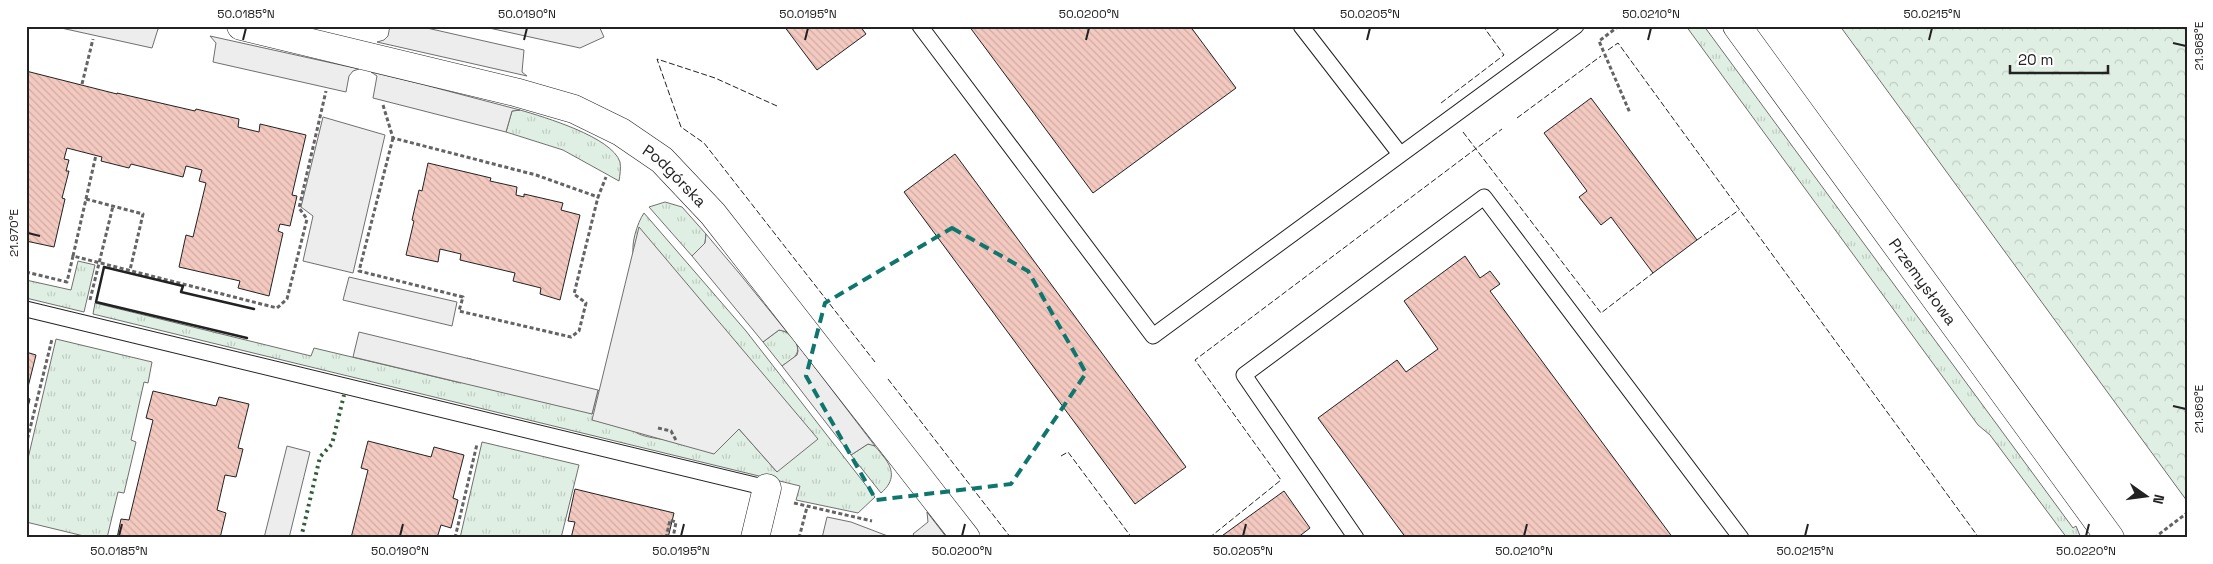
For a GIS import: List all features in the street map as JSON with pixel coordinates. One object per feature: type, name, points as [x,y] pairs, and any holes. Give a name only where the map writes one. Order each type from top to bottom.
[{"type":"street","name":"Podgórska","points":[[241,26],[515,92],[574,109],[621,132],[662,160],[713,214],[966,538]]},
{"type":"street","name":"Przemysłowa","points":[[1737,26],[2110,538]]},
{"type":"street","points":[[756,538],[767,488]]},
{"type":"lane","points":[[920,26],[1153,336],[1576,26]]},
{"type":"lane","points":[[1301,26],[1400,154]]},
{"type":"lane","points":[[1356,538],[1244,375],[1484,197],[1740,538]]},
{"type":"lane","points":[[26,309],[767,488]]},
{"type":"path","points":[[1619,26],[1599,41],[1630,113]]},
{"type":"path","points":[[82,84],[93,39]]},
{"type":"path","points":[[73,256],[277,308],[287,299],[307,219],[299,208],[326,92]]},
{"type":"path","points":[[383,105],[393,138],[360,271],[463,297],[459,311],[571,337],[579,331],[586,303],[574,294],[598,197],[606,176]]},
{"type":"path","points":[[393,138],[536,175],[598,197]]},
{"type":"path","points":[[26,272],[67,282],[96,155]]},
{"type":"path","points":[[86,199],[143,214],[130,270]]},
{"type":"path","points":[[91,298],[113,206]]},
{"type":"path","points":[[26,445],[54,330]]},
{"type":"path","points":[[455,538],[478,443]]},
{"type":"path","points":[[799,538],[807,506],[872,521]]},
{"type":"path","points":[[2154,538],[2187,513]]},
{"type":"path","points":[[666,538],[670,520],[676,522],[673,538]]},
{"type":"highlighted area","points":[[952,228],[1028,271],[1086,373],[1011,484],[876,500],[806,376],[825,303]]},
{"type":"green space","points":[[1686,26],[1704,26],[2073,528],[2076,526],[2081,538],[2067,538],[1990,435],[1978,425]]},
{"type":"green space","points":[[1840,26],[2187,26],[2187,501]]},
{"type":"green space","points":[[520,110],[576,129],[604,144],[620,162],[619,181],[563,150],[506,132],[512,111]]},
{"type":"green space","points":[[665,202],[682,207],[706,234],[705,243],[692,256],[649,207]]},
{"type":"green space","points":[[644,213],[746,331],[875,497],[858,513],[796,500],[800,486],[93,314],[95,303],[311,356],[314,348],[461,383],[467,358],[478,361],[592,414],[598,390],[609,400],[632,429],[643,435],[664,440],[722,446],[739,429],[777,472],[634,258],[635,235]]},
{"type":"green space","points":[[78,261],[95,265],[84,312],[26,298],[26,280],[71,290]]},
{"type":"green space","points":[[779,330],[786,332],[795,341],[798,349],[794,357],[782,366],[763,342]]},
{"type":"green space","points":[[56,339],[152,362],[148,383],[144,382],[131,440],[136,442],[124,493],[118,492],[107,538],[92,538],[26,522],[26,467]]},
{"type":"green space","points":[[482,442],[579,465],[561,538],[460,538]]},
{"type":"green space","points":[[868,444],[873,445],[878,450],[887,461],[891,470],[889,484],[881,493],[851,455]]},
{"type":"shaded area","points":[[52,26],[164,26],[158,29],[152,48]]},
{"type":"shaded area","points":[[390,26],[418,26],[524,50],[522,72],[527,76],[377,42],[384,40],[388,36]]},
{"type":"shaded area","points":[[480,26],[599,26],[604,37],[580,48]]},
{"type":"shaded area","points":[[210,36],[359,69],[353,71],[349,76],[346,92],[213,62],[216,43]]},
{"type":"shaded area","points":[[371,72],[520,110],[512,111],[506,132],[373,98],[377,76]]},
{"type":"shaded area","points":[[323,117],[385,135],[353,273],[303,261],[313,216],[301,207]]},
{"type":"shaded area","points":[[639,227],[818,439],[777,472],[739,429],[714,454],[592,420]]},
{"type":"shaded area","points":[[706,234],[787,332],[779,330],[763,342],[692,256],[705,243]]},
{"type":"shaded area","points":[[349,277],[457,302],[452,326],[343,300]]},
{"type":"shaded area","points":[[359,332],[598,390],[592,414],[353,357]]},
{"type":"shaded area","points":[[797,344],[875,446],[868,444],[851,455],[782,366],[797,355]]},
{"type":"shaded area","points":[[287,446],[310,452],[289,538],[264,538]]},
{"type":"shaded area","points":[[927,512],[947,538],[916,538],[913,534],[928,522]]},
{"type":"shaded area","points":[[827,517],[851,522],[893,538],[822,538]]},
{"type":"building","points":[[784,26],[860,26],[866,34],[817,70]]},
{"type":"building","points":[[969,26],[1190,26],[1236,88],[1093,193]]},
{"type":"building","points":[[26,71],[117,94],[239,119],[238,127],[259,132],[260,124],[306,135],[292,195],[297,196],[290,226],[280,224],[278,231],[283,233],[269,296],[238,288],[240,281],[179,267],[186,235],[193,237],[206,183],[199,181],[202,170],[186,166],[183,177],[131,164],[129,168],[101,161],[102,157],[67,148],[64,159],[69,160],[66,171],[69,171],[62,198],[65,199],[54,247],[26,241]]},
{"type":"building","points":[[1591,98],[1697,240],[1653,273],[1611,217],[1601,225],[1579,197],[1587,191],[1544,133]]},
{"type":"building","points":[[955,154],[1186,467],[1135,504],[904,192]]},
{"type":"building","points":[[428,163],[491,178],[490,181],[517,187],[516,195],[524,197],[524,194],[563,203],[561,210],[580,215],[560,300],[540,294],[541,288],[513,281],[515,273],[460,260],[461,254],[440,249],[438,262],[406,255],[419,190],[422,191]]},
{"type":"building","points":[[1465,256],[1480,278],[1490,271],[1500,284],[1490,291],[1673,538],[1406,538],[1318,418],[1397,360],[1406,372],[1438,349],[1404,301]]},
{"type":"building","points":[[26,352],[36,355],[26,395]]},
{"type":"building","points":[[153,391],[216,406],[219,397],[249,404],[238,448],[243,449],[236,477],[225,475],[217,510],[226,513],[220,538],[117,538],[121,519],[129,520],[153,420],[146,418]]},
{"type":"building","points":[[26,398],[30,399],[26,415]]},
{"type":"building","points":[[368,441],[431,457],[434,447],[464,455],[453,498],[458,500],[451,528],[441,525],[437,538],[351,538],[368,470],[361,468]]},
{"type":"building","points":[[575,489],[674,513],[668,538],[571,538],[575,522],[568,521]]},
{"type":"building","points":[[1284,491],[1310,528],[1297,538],[1219,538]]},
{"type":"hedge","points":[[301,538],[320,457],[332,444],[344,395]]},
{"type":"fence","points":[[1441,103],[1504,55],[1483,26]]},
{"type":"fence","points":[[1608,50],[1618,43],[1979,538]]},
{"type":"fence","points":[[1517,118],[1601,56]]},
{"type":"fence","points":[[777,106],[715,78],[657,59],[681,127],[704,143],[875,362]]},
{"type":"fence","points":[[1209,538],[1281,480],[1195,360],[1502,129]]},
{"type":"fence","points":[[1463,132],[1601,313],[1653,273]]},
{"type":"fence","points":[[1697,240],[1739,210]]},
{"type":"fence","points":[[888,379],[1011,538]]},
{"type":"fence","points":[[1061,456],[1068,452],[1132,538]]},
{"type":"wall","points":[[247,338],[96,302],[104,267],[183,286],[181,292],[254,309]]}]
